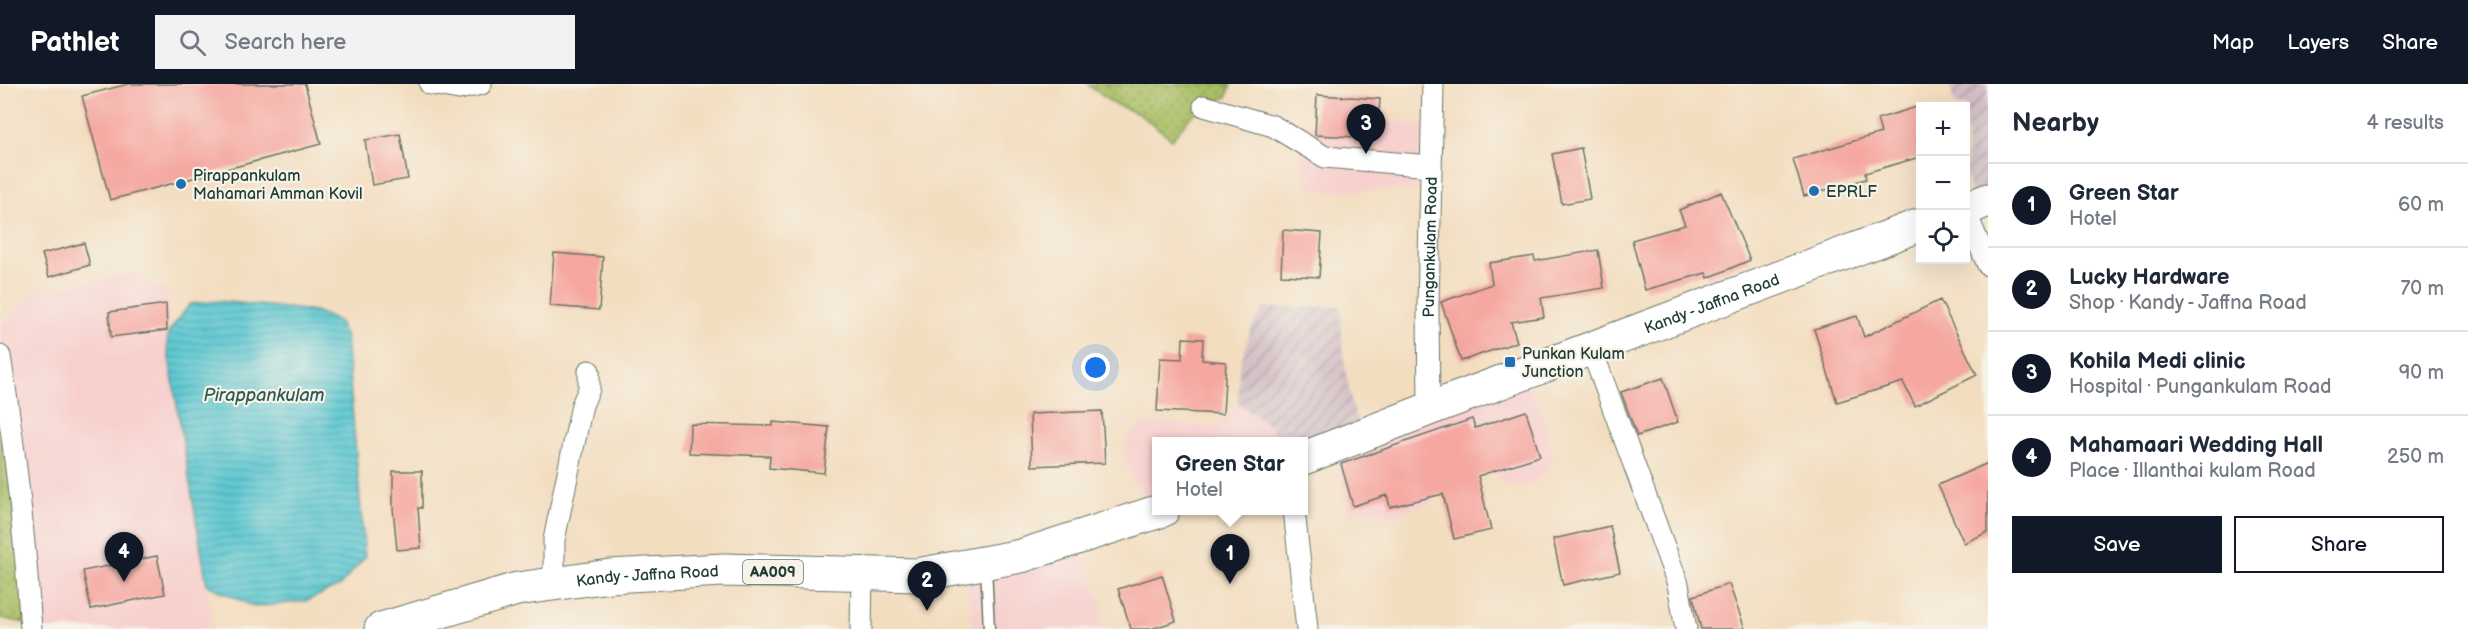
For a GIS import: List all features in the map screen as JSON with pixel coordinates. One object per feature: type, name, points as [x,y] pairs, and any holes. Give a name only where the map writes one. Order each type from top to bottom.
[{"type":"highway","points":[[1970,207],[1988,200]]},
{"type":"highway","name":"Kandy - Jaffna Road","points":[[1308,456],[1916,226]]},
{"type":"highway","name":"Kandy - Jaffna Road","points":[[381,629],[517,589],[554,586],[610,576],[723,570],[917,575],[1021,556],[1152,514]]},
{"type":"street","points":[[430,84],[459,89],[481,84]]},
{"type":"street","name":"Pungankulam Road","points":[[1429,409],[1428,306],[1433,84]]},
{"type":"street","points":[[1204,105],[1273,126],[1326,157],[1431,166]]},
{"type":"street","points":[[1970,224],[1988,265]]},
{"type":"street","points":[[1591,348],[1678,584],[1686,629]]},
{"type":"street","points":[[0,356],[23,520],[31,629]]},
{"type":"street","points":[[554,586],[554,540],[582,405],[590,389],[589,371]]},
{"type":"street","points":[[1295,515],[1307,629]]},
{"type":"street","points":[[861,629],[862,575]]},
{"type":"lane","points":[[986,562],[989,629]]},
{"type":"shaded area","points":[[1952,84],[1988,84],[1988,200],[1975,205],[1970,189],[1970,102],[1954,102],[1950,87]]},
{"type":"shaded area","points":[[1359,121],[1432,124],[1431,190],[1312,191],[1300,162],[1300,146],[1310,123]]},
{"type":"shaded area","points":[[134,273],[170,293],[167,346],[214,629],[31,629],[0,356],[0,328],[30,293]]},
{"type":"shaded area","points":[[1341,306],[1346,373],[1352,405],[1363,435],[1308,442],[1308,437],[1276,437],[1272,428],[1238,403],[1239,368],[1252,326],[1264,308]]},
{"type":"shaded area","points":[[1524,373],[1537,399],[1554,457],[1547,472],[1538,479],[1521,486],[1504,485],[1488,468],[1436,494],[1433,501],[1428,504],[1409,511],[1391,516],[1368,511],[1348,512],[1334,446]]},
{"type":"shaded area","points":[[1238,403],[1272,428],[1276,437],[1152,437],[1152,507],[1132,479],[1125,462],[1124,445],[1129,435],[1140,426],[1154,421],[1210,427],[1226,418]]},
{"type":"shaded area","points":[[1080,546],[1099,596],[1104,629],[972,629],[966,566]]},
{"type":"green space","points":[[1087,84],[1231,84],[1227,97],[1208,104],[1195,113],[1172,139],[1139,114],[1112,103]]},
{"type":"green space","points":[[0,356],[31,624],[0,618]]},
{"type":"water","name":"Pirappankulam","points":[[219,301],[315,311],[338,321],[346,337],[365,557],[340,586],[306,601],[255,607],[207,585],[167,346],[168,333],[190,304]]},
{"type":"building","points":[[128,84],[305,84],[321,144],[110,200],[82,96]]},
{"type":"building","points":[[1317,95],[1380,99],[1377,138],[1315,135]]},
{"type":"building","points":[[1916,107],[1916,158],[1865,173],[1866,179],[1804,196],[1793,159],[1881,133],[1877,119]]},
{"type":"building","points":[[400,134],[408,179],[372,185],[365,140]]},
{"type":"building","points":[[1581,148],[1590,199],[1562,204],[1552,154]]},
{"type":"building","points":[[1721,192],[1750,260],[1708,278],[1706,273],[1645,290],[1632,240],[1685,225],[1679,210]]},
{"type":"building","points":[[1283,230],[1322,233],[1319,277],[1281,275]]},
{"type":"building","points":[[84,243],[90,265],[49,277],[42,254]]},
{"type":"building","points":[[1598,250],[1604,288],[1541,298],[1544,317],[1511,322],[1517,342],[1461,361],[1441,302],[1492,284],[1489,263],[1534,256],[1535,261]]},
{"type":"building","points":[[554,253],[603,257],[599,310],[550,306]]},
{"type":"building","points":[[1940,300],[1977,375],[1915,406],[1903,382],[1837,402],[1814,329],[1857,316],[1864,337]]},
{"type":"building","points":[[166,304],[167,330],[111,337],[109,312]]},
{"type":"building","points":[[1183,338],[1203,339],[1202,360],[1226,362],[1223,414],[1157,411],[1160,358],[1182,359]]},
{"type":"building","points":[[1663,378],[1678,422],[1637,436],[1621,392]]},
{"type":"building","points":[[1102,411],[1105,463],[1032,466],[1030,414]]},
{"type":"building","points":[[1526,411],[1540,456],[1478,476],[1491,530],[1454,539],[1443,494],[1390,507],[1387,495],[1353,506],[1341,464],[1472,419],[1475,428]]},
{"type":"building","points":[[773,422],[829,427],[824,473],[769,468],[770,456],[689,453],[690,424],[773,426]]},
{"type":"building","points":[[1988,463],[1988,532],[1964,543],[1938,485]]},
{"type":"building","points":[[393,471],[422,471],[422,508],[418,508],[421,548],[397,550],[393,508]]},
{"type":"building","points":[[1610,526],[1620,572],[1563,585],[1553,539]]},
{"type":"building","points":[[157,556],[165,594],[91,609],[83,571]]},
{"type":"building","points":[[1162,575],[1176,621],[1151,629],[1131,629],[1118,589]]},
{"type":"building","points":[[1729,584],[1745,629],[1701,629],[1693,596]]},
{"type":"place","name":"Kohila Medi clinic","points":[[1366,154]]},
{"type":"place","name":"Pirappankulam Mahamari Amman Kovil","points":[[181,184]]},
{"type":"place","name":"EPRLF","points":[[1814,191]]},
{"type":"place","name":"Punkan Kulam Junction","points":[[1510,362]]},
{"type":"place","name":"Mahamaari Wedding Hall","points":[[124,582]]},
{"type":"place","name":"Green Star","points":[[1230,584]]},
{"type":"place","name":"Lucky Hardware","points":[[927,611]]}]
